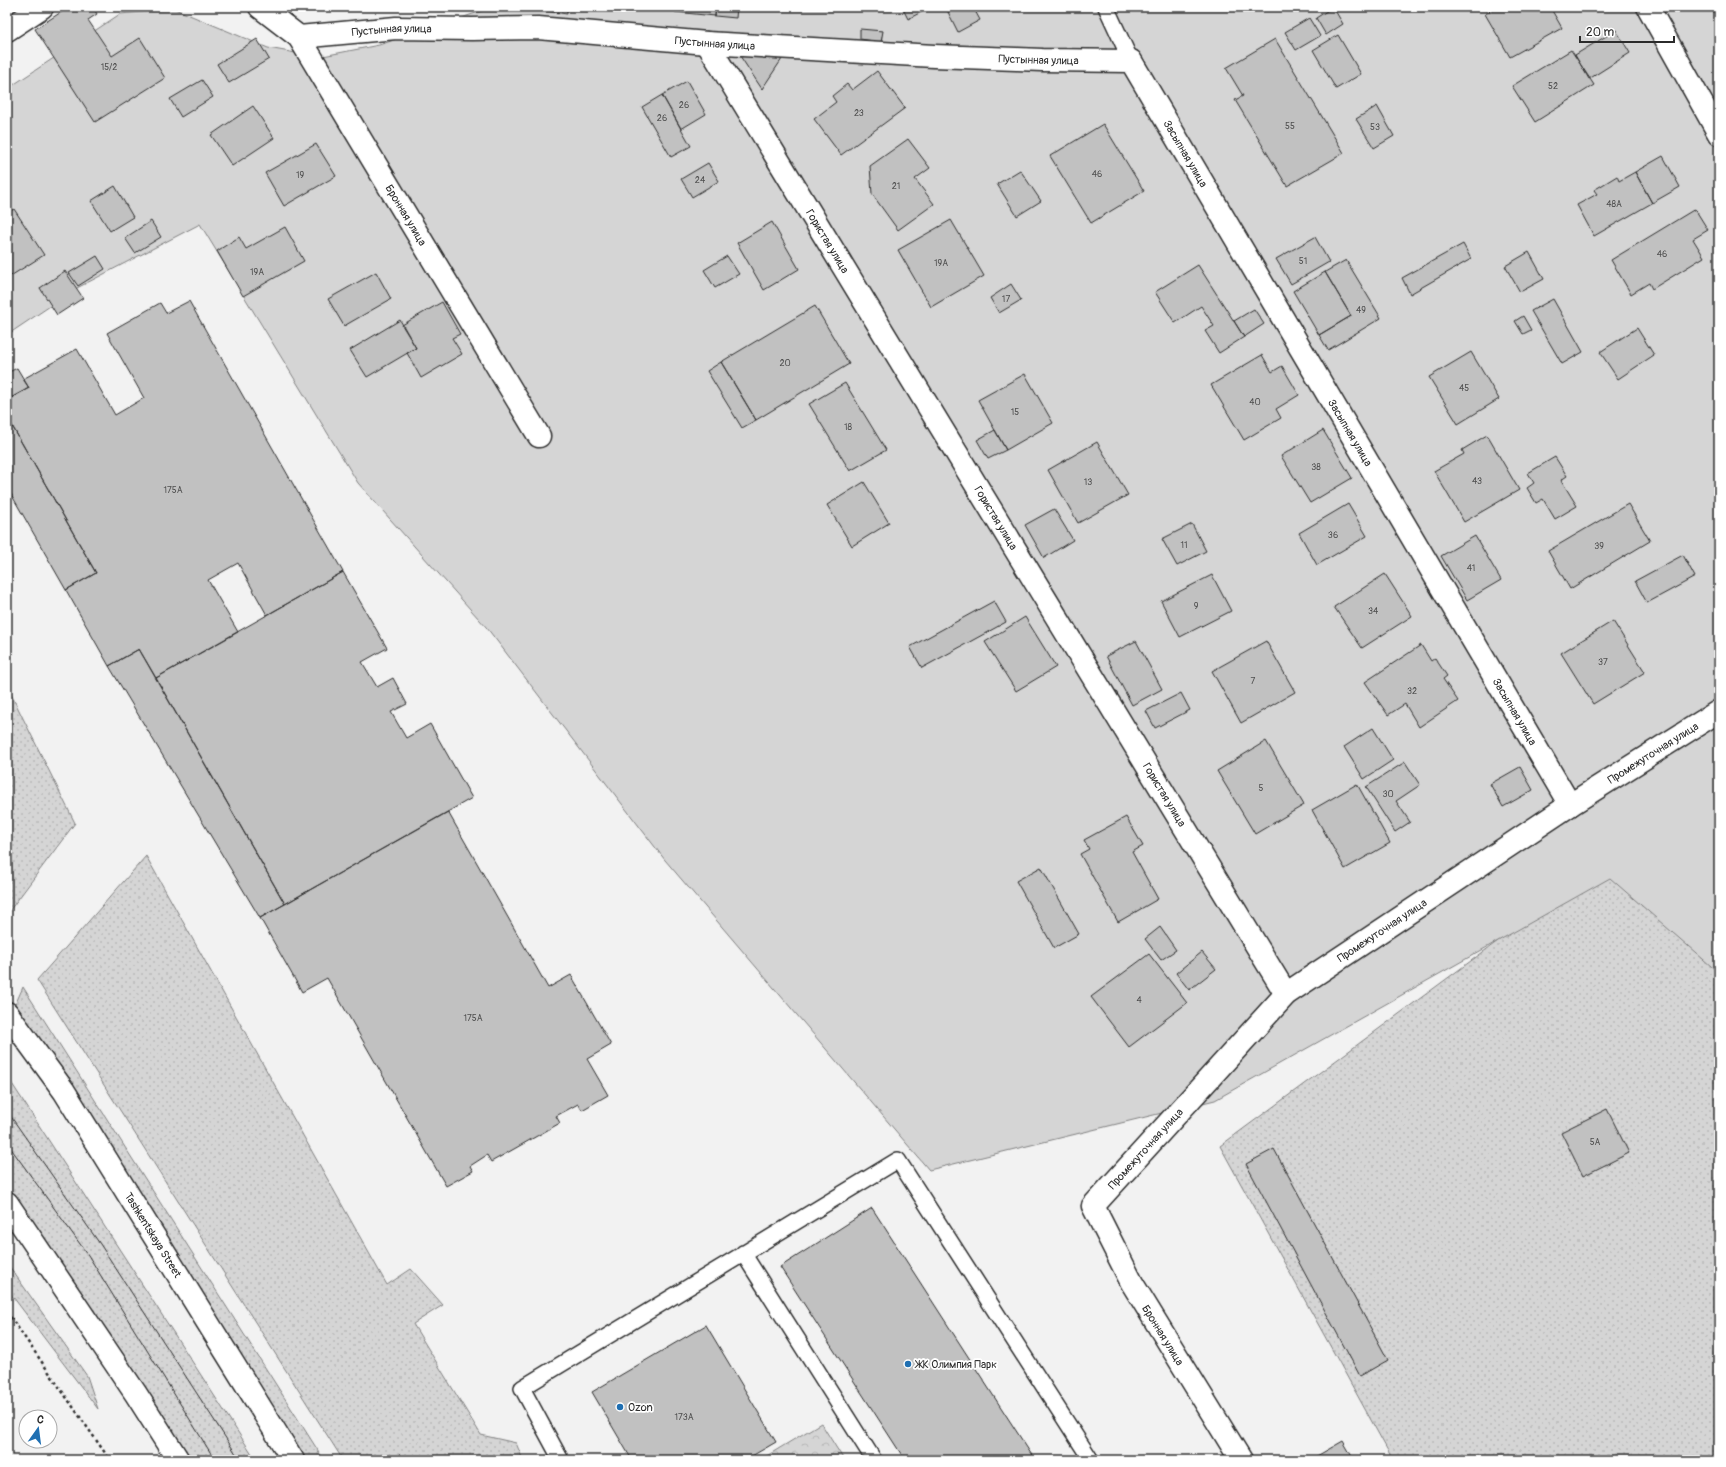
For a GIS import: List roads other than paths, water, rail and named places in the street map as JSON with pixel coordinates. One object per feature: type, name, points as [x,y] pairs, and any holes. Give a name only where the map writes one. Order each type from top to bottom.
[{"type":"street","points":[[7,30],[42,7]]},
{"type":"street","name":"Бронная улица","points":[[260,7],[299,37],[539,436]]},
{"type":"street","points":[[1648,7],[1719,134]]},
{"type":"street","name":"Пустынная улица","points":[[299,37],[396,28],[538,28],[707,43],[934,56],[1042,60],[1131,61]]},
{"type":"street","name":"Гористая улица","points":[[707,43],[1286,994]]},
{"type":"street","name":"Засыпная улица","points":[[1131,61],[1570,805]]},
{"type":"street","name":"Промежуточная улица","points":[[1093,1206],[1286,994],[1570,805],[1719,711]]},
{"type":"street","name":"Tashkentskaya Street","points":[[7,1013],[64,1091],[293,1460]]},
{"type":"street","points":[[7,1203],[136,1394],[178,1460]]},
{"type":"street","name":"Бронная улица","points":[[1093,1206],[1132,1283],[1241,1460]]},
{"type":"lane","points":[[1106,7],[1131,61]]},
{"type":"lane","points":[[561,1460],[522,1388],[898,1160],[1091,1460]]},
{"type":"lane","points":[[744,1253],[874,1460]]},
{"type":"tram line","points":[[7,1111],[100,1244],[240,1460]]},
{"type":"tram line","points":[[7,1143],[88,1255],[215,1460]]},
{"type":"place","name":"ЖК Олимпия Парк","points":[[908,1364]]},
{"type":"place","name":"Ozon","points":[[620,1407]]}]
